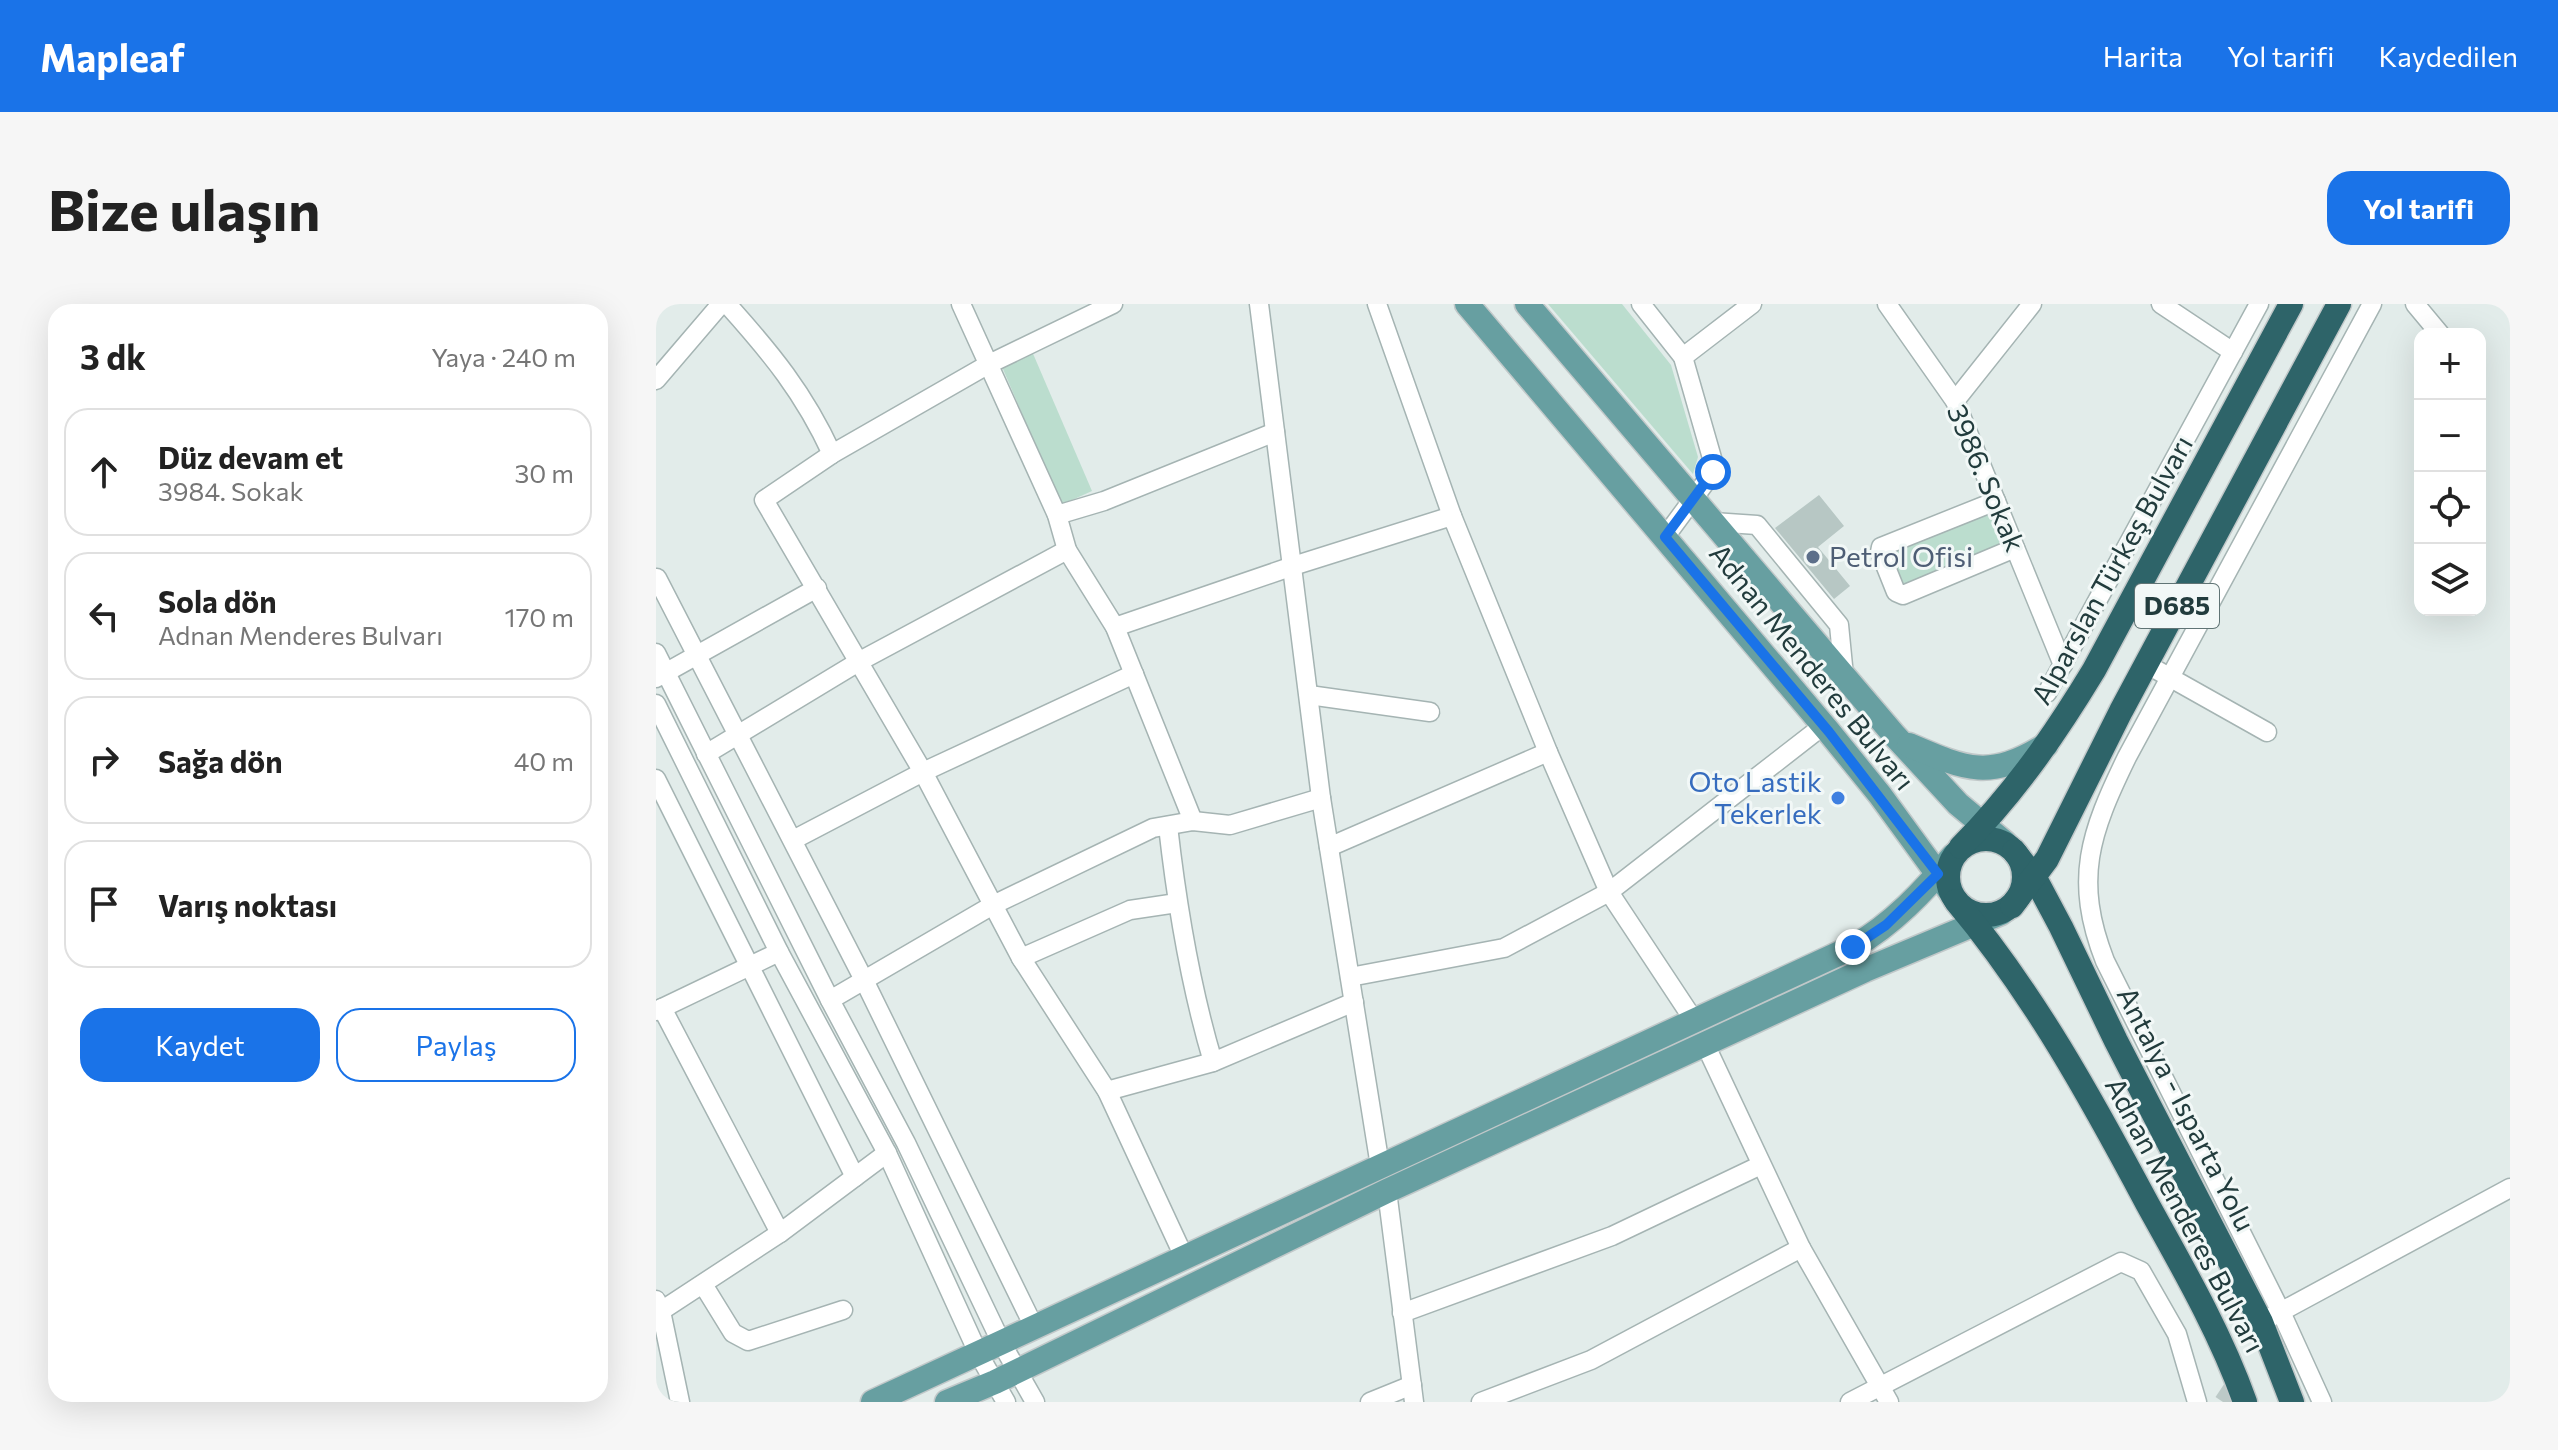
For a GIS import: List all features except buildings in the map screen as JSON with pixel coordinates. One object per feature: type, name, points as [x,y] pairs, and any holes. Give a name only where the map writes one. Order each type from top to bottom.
[{"type":"highway","name":"Alparslan Türkeş Bulvarı","points":[[1952,874],[1982,825],[2048,744],[2094,670],[2291,304]]},
{"type":"highway","name":"D685","points":[[2006,909],[2035,878],[2058,839],[2146,664],[2339,304]]},
{"type":"highway","points":[[1983,838],[2010,847],[2024,872],[2024,884],[2019,896],[2006,909],[1977,915],[1965,910],[1952,874],[1983,838]]},
{"type":"highway","name":"Antalya - Isparta Yolu","points":[[2010,847],[2035,878],[2271,1317],[2292,1402]]},
{"type":"highway","name":"Adnan Menderes Bulvarı","points":[[1952,874],[1975,924],[2026,993],[2072,1064],[2183,1270],[2245,1402]]},
{"type":"main road","name":"Adnan Menderes Bulvarı","points":[[1467,304],[1952,874]]},
{"type":"main road","name":"Adnan Menderes Bulvarı","points":[[1527,304],[1900,741],[1958,804],[2010,847]]},
{"type":"main road","points":[[1900,741],[1943,760],[1980,769],[2008,766],[2048,744]]},
{"type":"main road","points":[[873,1402],[1695,1022],[1871,936],[1952,874]]},
{"type":"main road","points":[[947,1402],[1000,1392],[1018,1370],[1387,1191],[1865,970],[2006,909]]},
{"type":"main road","points":[[1380,1166],[1387,1191]]},
{"type":"street","points":[[656,380],[724,304],[776,358],[818,424],[832,454]]},
{"type":"street","points":[[961,304],[1057,515],[1067,550],[1115,627],[1193,821]]},
{"type":"street","points":[[1113,304],[989,364],[832,454],[764,500],[923,772],[1021,958],[1107,1091],[1185,1259]]},
{"type":"street","points":[[1259,304],[1321,798],[1380,1166]]},
{"type":"street","points":[[1377,304],[1452,516],[1609,892],[1695,1022]]},
{"type":"street","points":[[1641,304],[1683,357],[1714,465],[1713,472],[1665,537]]},
{"type":"street","points":[[1683,357],[1752,304]]},
{"type":"street","name":"3986. Sokak","points":[[1887,304],[1955,401],[2063,665]]},
{"type":"street","points":[[1955,401],[2032,304]]},
{"type":"street","points":[[2161,304],[2233,352]]},
{"type":"street","points":[[2047,693],[2259,304]]},
{"type":"street","points":[[2322,1402],[2271,1317],[2105,961],[2094,934],[2087,878],[2102,812],[2127,757],[2372,304]]},
{"type":"street","points":[[2415,304],[2435,328]]},
{"type":"street","points":[[1057,515],[1104,501],[1275,432]]},
{"type":"street","points":[[1996,501],[1880,549],[1899,595],[2015,548]]},
{"type":"street","points":[[1115,627],[1452,516]]},
{"type":"street","points":[[706,754],[860,661],[1067,550]]},
{"type":"street","points":[[657,578],[864,980],[1035,1329]]},
{"type":"street","points":[[661,675],[817,588]]},
{"type":"street","points":[[656,653],[661,675],[706,754],[906,1143],[1002,1344],[1035,1402]]},
{"type":"street","points":[[2146,664],[2267,732]]},
{"type":"street","points":[[793,840],[923,772],[1134,674]]},
{"type":"street","points":[[1309,695],[1430,712]]},
{"type":"street","points":[[656,704],[662,730],[887,1153],[979,1355],[1000,1392]]},
{"type":"street","points":[[1350,977],[1504,948],[1609,892],[1824,725]]},
{"type":"street","points":[[1329,847],[1548,752]]},
{"type":"street","points":[[656,779],[855,1177]]},
{"type":"street","points":[[830,1000],[993,905],[1153,828],[1193,821],[1230,825],[1321,798]]},
{"type":"street","points":[[1168,826],[1177,903],[1199,1017],[1213,1062]]},
{"type":"street","points":[[1021,958],[1130,910],[1177,903]]},
{"type":"street","points":[[779,952],[659,1010],[780,1233]]},
{"type":"street","points":[[1107,1091],[1213,1062],[1354,1002]]},
{"type":"street","points":[[1705,1044],[1801,1248],[1885,1394]]},
{"type":"street","points":[[680,1402],[658,1308],[704,1286],[887,1153]]},
{"type":"street","points":[[1402,1313],[1612,1236],[1761,1165]]},
{"type":"street","points":[[2271,1317],[2510,1188]]},
{"type":"street","points":[[1370,1402],[1413,1393],[1387,1191]]},
{"type":"street","points":[[1481,1402],[1591,1360],[1801,1248]]},
{"type":"street","points":[[1850,1402],[1885,1394],[2121,1262],[2141,1271],[2177,1334],[2197,1402]]},
{"type":"street","points":[[704,1286],[733,1333],[748,1341],[843,1310]]},
{"type":"green space","points":[[1548,304],[1622,304],[1671,365],[1698,457],[1693,474]]},
{"type":"green space","points":[[1031,349],[1092,491],[1061,505],[1000,362]]},
{"type":"green space","points":[[1990,510],[2005,547],[1902,589],[1887,552]]},
{"type":"tunnel","points":[[2223,1402],[2237,1381]]},
{"type":"place","name":"Petrol Ofisi","points":[[1813,557]]},
{"type":"place","name":"Oto Lastik Tekerlek","points":[[1838,798]]},
{"type":"route","points":[[1713,472],[1665,537],[1829,732],[1938,874],[1886,925],[1853,947]]}]
